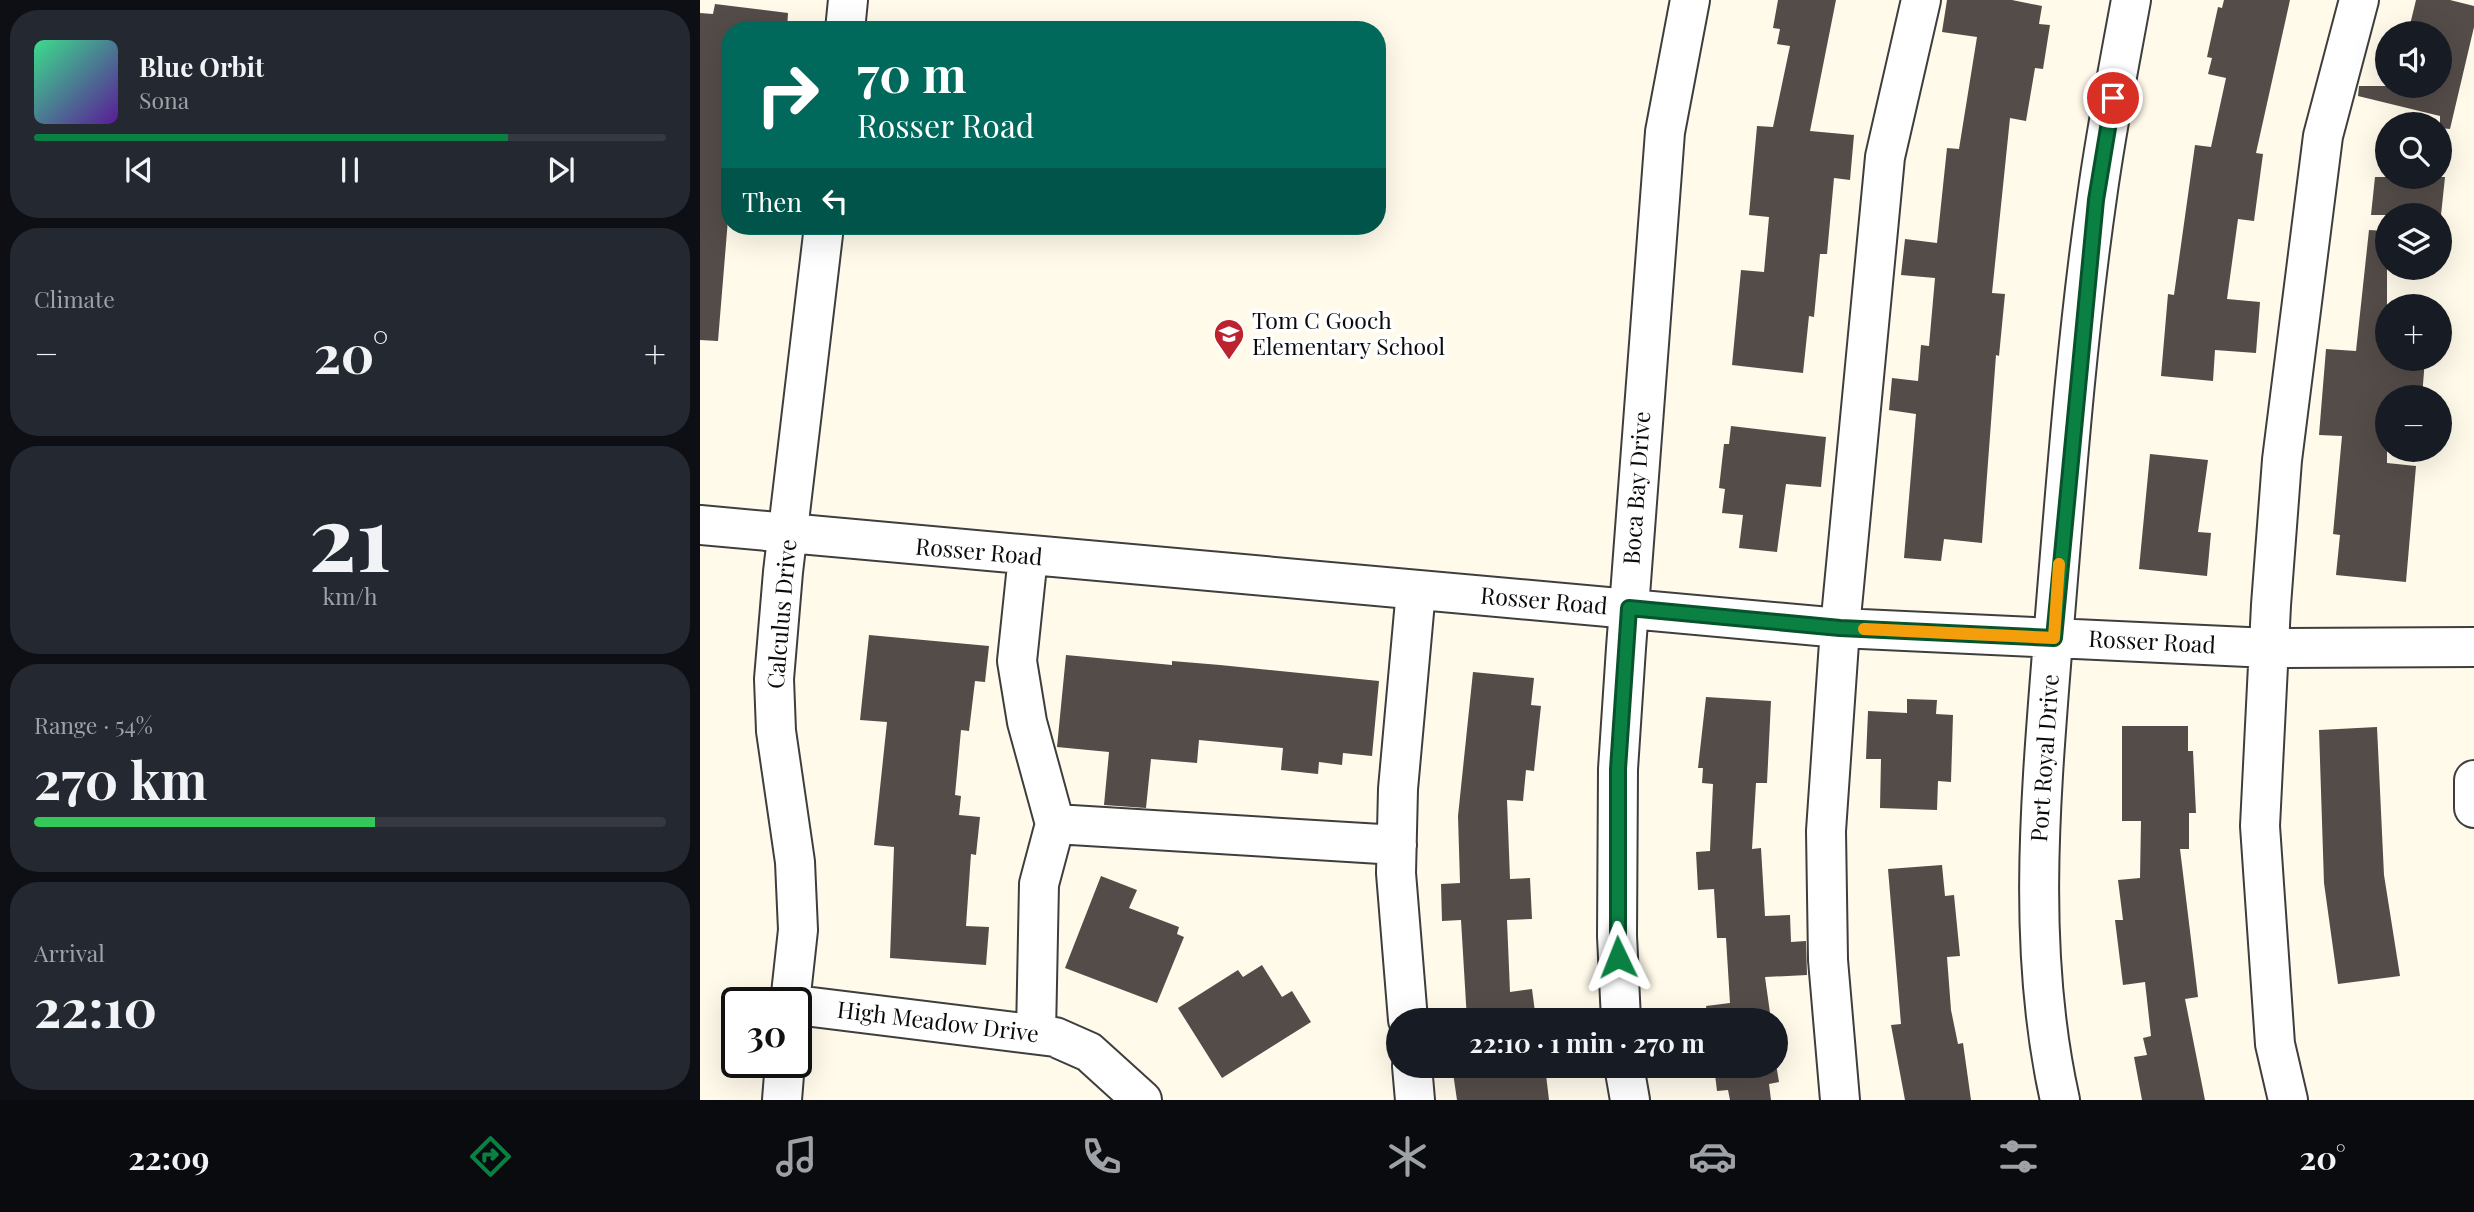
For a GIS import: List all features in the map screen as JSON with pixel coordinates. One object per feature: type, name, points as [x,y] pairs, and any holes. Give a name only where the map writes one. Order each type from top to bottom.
[{"type":"street","points":[[846,21],[848,0]]},
{"type":"street","name":"Boca Bay Drive","points":[[1620,1008],[1617,936],[1618,769],[1629,608],[1665,132],[1690,0]]},
{"type":"street","points":[[1840,1100],[1828,960],[1826,831],[1840,628],[1885,157],[1921,0]]},
{"type":"street","name":"Port Royal Drive","points":[[2060,1100],[2051,1060],[2041,972],[2039,852],[2054,638],[2096,200],[2131,0]]},
{"type":"street","points":[[2288,1100],[2275,1044],[2260,826],[2269,648],[2282,460],[2323,136],[2359,0]]},
{"type":"street","name":"Calculus Drive","points":[[792,987],[798,930],[796,889],[776,732],[774,679],[823,235]]},
{"type":"street","name":"Rosser Road","points":[[700,525],[1840,628],[2269,648],[2474,647]]},
{"type":"street","points":[[1028,556],[1017,661],[1027,722],[1055,824],[1039,884],[1036,1034]]},
{"type":"street","points":[[1407,1008],[1396,873],[1398,789],[1416,590]]},
{"type":"street","points":[[2474,780],[2474,808]]},
{"type":"street","points":[[1055,824],[1397,845]]},
{"type":"street","name":"High Meadow Drive","points":[[812,1007],[1055,1037],[1088,1052],[1142,1100]]},
{"type":"street","points":[[782,1100],[784,1078]]},
{"type":"street","points":[[1413,1078],[1415,1100]]},
{"type":"street","points":[[1626,1078],[1630,1100]]},
{"type":"building","points":[[1778,0],[1836,0],[1810,131],[1854,135],[1850,180],[1834,178],[1827,254],[1820,254],[1814,317],[1809,316],[1803,373],[1732,365],[1741,270],[1764,272],[1769,217],[1749,215],[1757,126],[1773,127],[1790,46],[1777,44],[1780,29],[1773,28]]},
{"type":"building","points":[[1947,0],[2012,0],[2042,6],[2039,24],[2050,25],[2043,69],[2035,68],[2026,121],[2010,118],[1992,293],[2005,294],[1999,356],[1996,355],[1982,543],[1944,539],[1941,561],[1904,558],[1916,414],[1889,410],[1892,378],[1918,381],[1921,345],[1929,346],[1935,278],[1901,275],[1905,239],[1937,243],[1947,148],[1959,149],[1977,37],[1942,32]]},
{"type":"building","points":[[2224,0],[2290,0],[2256,153],[2263,154],[2254,221],[2238,219],[2227,299],[2260,302],[2256,353],[2215,350],[2213,381],[2161,376],[2168,294],[2174,295],[2195,145],[2211,147],[2226,78],[2208,74],[2212,58],[2207,57],[2218,7],[2222,8]]},
{"type":"building","points":[[2416,0],[2450,0],[2474,6],[2474,27],[2452,120],[2452,112],[2424,112],[2358,96],[2359,86],[2375,86],[2375,98],[2452,98],[2452,21],[2411,21]]},
{"type":"building","points":[[715,4],[788,13],[788,21],[721,21],[721,235],[727,235],[718,341],[700,340],[700,13],[713,14]]},
{"type":"building","points":[[2375,177],[2375,189],[2444,189],[2442,203],[2375,203],[2375,215],[2371,215]]},
{"type":"building","points":[[2369,230],[2375,230],[2375,280],[2387,280],[2387,294],[2375,294],[2375,371],[2424,371],[2423,385],[2375,385],[2375,462],[2416,466],[2406,582],[2336,575],[2340,535],[2333,534],[2342,436],[2319,435],[2326,349],[2356,351]]},
{"type":"building","points":[[1731,426],[1826,437],[1821,487],[1786,484],[1777,552],[1739,548],[1743,515],[1722,513],[1725,489],[1719,488],[1724,444],[1729,444]]},
{"type":"building","points":[[2150,454],[2208,460],[2198,532],[2211,533],[2207,576],[2139,569]]},
{"type":"building","points":[[869,635],[989,646],[985,682],[975,681],[969,731],[961,730],[955,795],[961,796],[959,815],[980,817],[976,855],[971,854],[966,926],[989,927],[986,965],[890,958],[894,847],[874,845],[887,722],[860,720]]},
{"type":"building","points":[[1066,655],[1172,665],[1172,661],[1379,681],[1372,756],[1343,753],[1342,765],[1319,762],[1318,774],[1281,770],[1283,748],[1199,740],[1197,763],[1151,759],[1146,808],[1104,805],[1109,752],[1057,747]]},
{"type":"building","points":[[1473,672],[1534,678],[1531,705],[1541,706],[1534,771],[1526,770],[1523,801],[1507,800],[1510,879],[1530,878],[1532,919],[1507,920],[1510,992],[1532,989],[1534,1008],[1466,1008],[1461,920],[1442,921],[1441,884],[1460,883],[1458,816]]},
{"type":"building","points":[[1706,697],[1771,701],[1767,783],[1756,783],[1752,849],[1761,848],[1765,916],[1790,915],[1791,942],[1806,941],[1807,975],[1765,977],[1769,1008],[1706,1008],[1730,1003],[1726,938],[1717,938],[1714,889],[1698,890],[1696,852],[1710,851],[1713,784],[1702,783],[1703,768],[1698,768]]},
{"type":"building","points":[[1907,699],[1937,700],[1936,714],[1953,715],[1951,782],[1938,781],[1937,810],[1880,808],[1881,759],[1866,759],[1868,711],[1907,713]]},
{"type":"building","points":[[2122,726],[2188,726],[2188,751],[2193,751],[2196,813],[2189,813],[2189,849],[2180,849],[2198,997],[2185,999],[2205,1100],[2142,1100],[2134,1057],[2147,1055],[2143,1038],[2151,1036],[2145,982],[2123,985],[2115,920],[2123,920],[2118,880],[2140,878],[2141,821],[2122,821]]},
{"type":"building","points":[[2377,727],[2384,875],[2400,976],[2338,984],[2324,883],[2319,730]]},
{"type":"building","points":[[1942,865],[1945,896],[1954,895],[1960,956],[1947,957],[1951,1010],[1958,1044],[1963,1043],[1971,1100],[1905,1100],[1891,1025],[1901,1024],[1888,869]]},
{"type":"building","points":[[1101,876],[1137,890],[1129,908],[1179,927],[1177,934],[1184,937],[1157,1003],[1065,968]]},
{"type":"building","points":[[1262,965],[1282,997],[1292,991],[1311,1022],[1222,1078],[1178,1008],[1238,970],[1243,977]]},
{"type":"building","points":[[1454,1078],[1546,1078],[1549,1100],[1457,1100]]},
{"type":"building","points":[[1715,1078],[1778,1078],[1779,1082],[1769,1084],[1771,1100],[1730,1100],[1728,1090],[1717,1091]]},
{"type":"slow traffic","points":[[1864,629],[2054,638],[2059,564]]},
{"type":"place","name":"Tom C Gooch Elementary School","points":[[1229,361]]},
{"type":"route","points":[[1618,957],[1618,769],[1629,608],[1840,628],[2054,638],[2096,200],[2113,98]]}]
